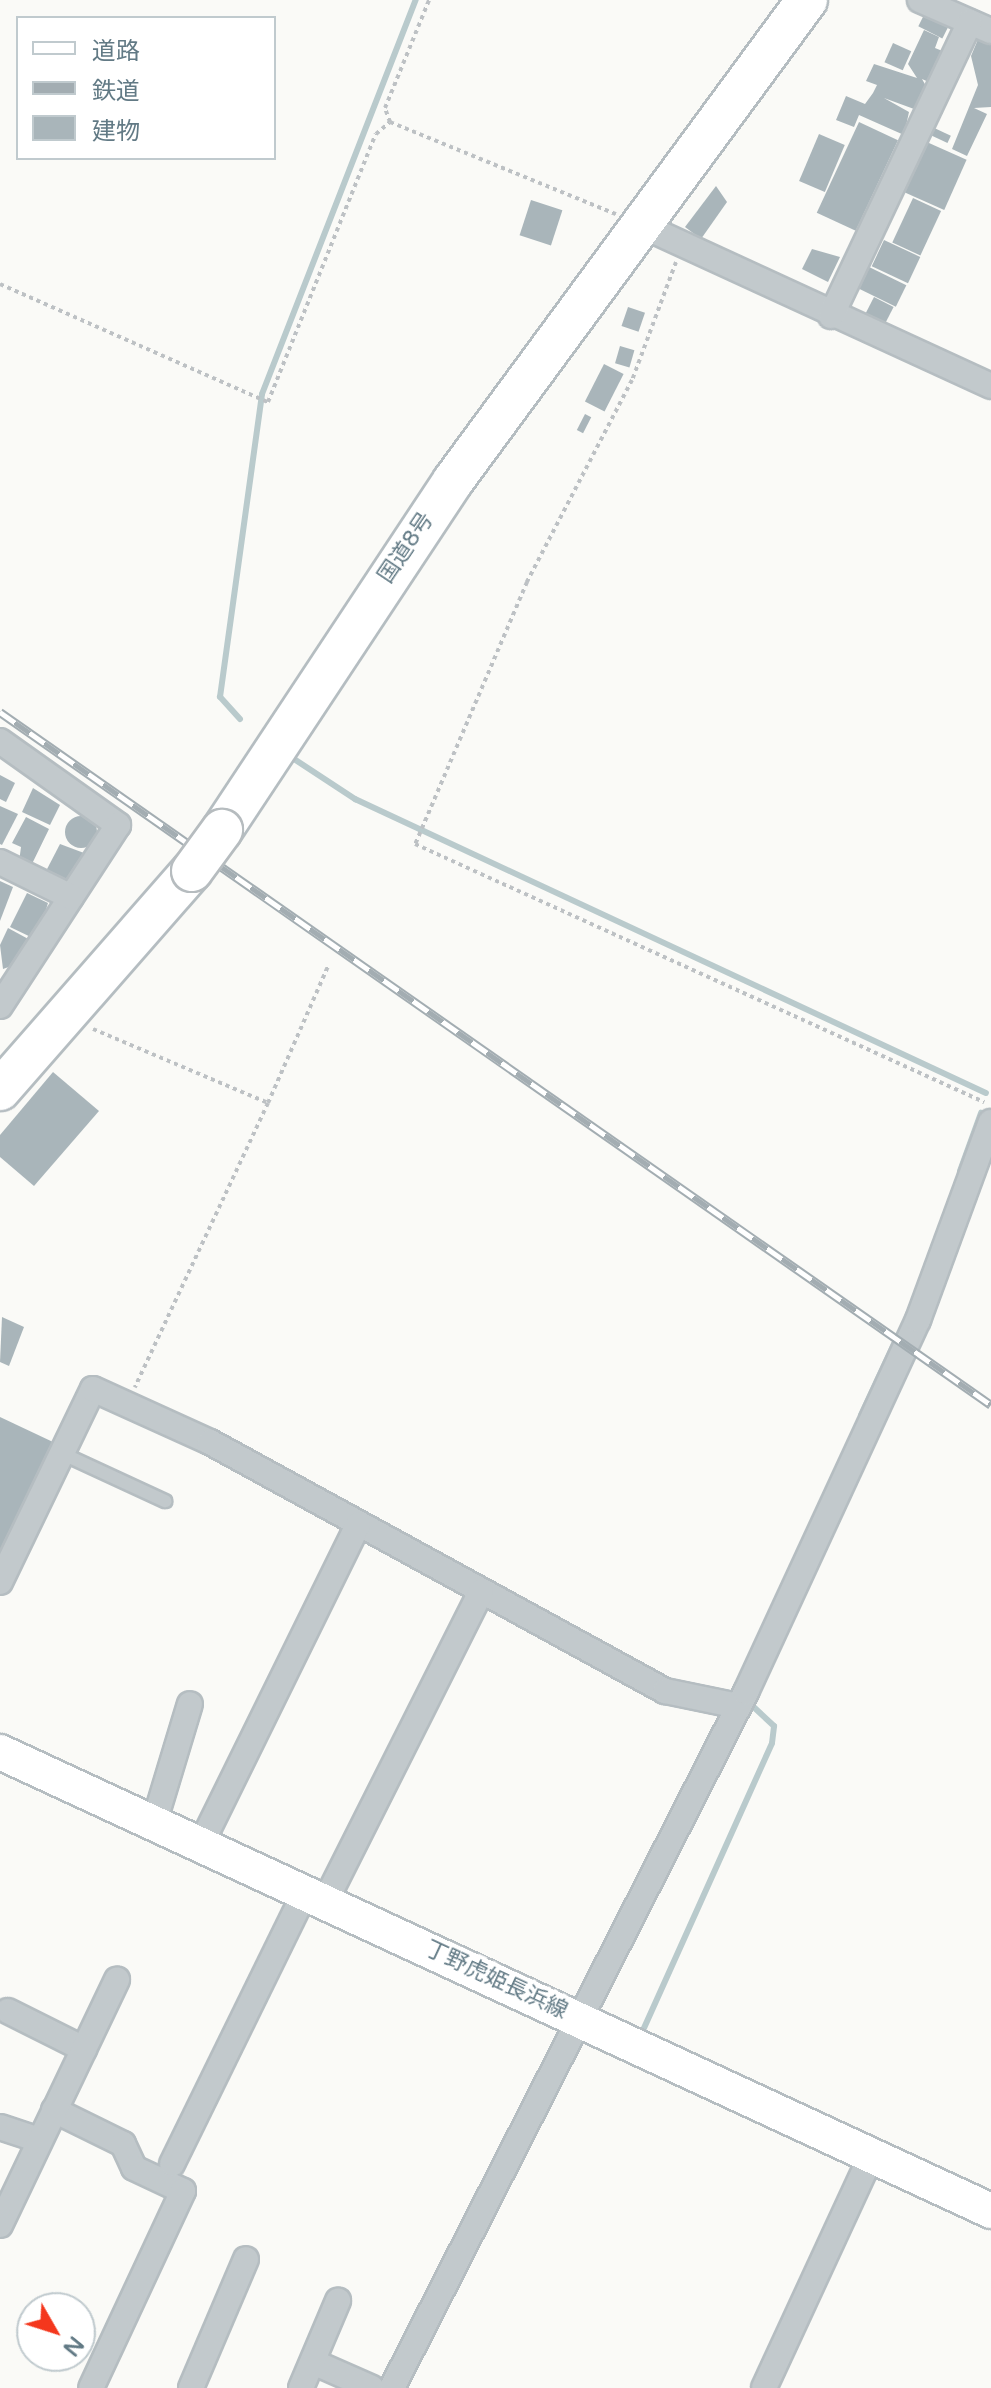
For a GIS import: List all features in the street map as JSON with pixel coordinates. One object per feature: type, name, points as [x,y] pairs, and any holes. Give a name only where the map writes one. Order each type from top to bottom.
[{"type":"highway","name":"国道8号","points":[[0,1090],[192,871],[222,830],[397,561],[807,0]]},
{"type":"main road","name":"丁野虎姫長浜線","points":[[0,1752],[991,2211]]},
{"type":"street","points":[[831,316],[980,26],[920,0]]},
{"type":"street","points":[[641,225],[831,316],[991,386]]},
{"type":"street","points":[[0,741],[118,825],[4,991]]},
{"type":"street","points":[[0,862],[71,897]]},
{"type":"street","points":[[392,2388],[738,1706],[918,1320],[991,1122]]},
{"type":"street","points":[[0,1582],[93,1389],[358,1525],[665,1691],[738,1706]]},
{"type":"street","points":[[201,1844],[358,1525]]},
{"type":"street","points":[[172,2164],[481,1592]]},
{"type":"street","points":[[154,1823],[190,1704]]},
{"type":"street","points":[[0,2225],[117,1980]]},
{"type":"street","points":[[8,2011],[84,2049]]},
{"type":"street","points":[[54,2110],[123,2144],[134,2168],[183,2191],[91,2388]]},
{"type":"street","points":[[0,2127],[39,2140]]},
{"type":"street","points":[[764,2388],[871,2156]]},
{"type":"street","points":[[191,2388],[246,2259]]},
{"type":"street","points":[[301,2388],[338,2301]]},
{"type":"street","points":[[313,2362],[372,2388]]},
{"type":"lane","points":[[61,1453],[165,1501]]},
{"type":"path","points":[[429,0],[385,108],[390,122],[641,225]]},
{"type":"path","points":[[0,284],[268,402],[376,134],[390,122]]},
{"type":"path","points":[[683,245],[632,380],[527,582],[415,844],[991,1105]]},
{"type":"path","points":[[126,1404],[268,1103],[328,966]]},
{"type":"path","points":[[87,1026],[268,1103]]},
{"type":"building","points":[[926,11],[950,23],[942,38],[918,26]]},
{"type":"building","points":[[924,30],[939,37],[935,48],[945,52],[931,83],[922,79],[926,86],[914,109],[884,98],[909,112],[904,135],[859,115],[854,127],[836,120],[846,96],[865,104],[873,93],[877,85],[866,81],[874,64],[917,78],[908,64]]},
{"type":"building","points":[[979,37],[991,42],[991,107],[974,108],[987,114],[967,156],[952,149],[978,85],[971,56]]},
{"type":"building","points":[[893,43],[911,51],[903,70],[884,62]]},
{"type":"building","points":[[859,122],[898,140],[856,231],[817,213]]},
{"type":"building","points":[[930,126],[951,136],[947,143],[927,133]]},
{"type":"building","points":[[819,134],[845,145],[825,192],[799,181]]},
{"type":"building","points":[[920,139],[967,160],[944,210],[898,189]]},
{"type":"building","points":[[716,186],[727,202],[701,239],[685,227]]},
{"type":"building","points":[[913,198],[941,211],[920,256],[892,242]]},
{"type":"building","points":[[531,200],[562,210],[551,245],[520,235]]},
{"type":"building","points":[[884,240],[920,257],[908,283],[872,266]]},
{"type":"building","points":[[812,249],[840,257],[828,282],[802,269]]},
{"type":"building","points":[[865,265],[906,285],[896,307],[854,287]]},
{"type":"building","points":[[874,297],[894,307],[884,327],[864,317]]},
{"type":"building","points":[[628,307],[645,313],[639,332],[621,326]]},
{"type":"building","points":[[620,346],[634,350],[629,367],[615,363]]},
{"type":"building","points":[[604,364],[624,374],[605,411],[585,401]]},
{"type":"building","points":[[585,414],[591,417],[583,433],[577,430]]},
{"type":"building","points":[[0,775],[15,783],[6,802],[0,799]]},
{"type":"building","points":[[33,788],[60,805],[50,825],[22,812]]},
{"type":"building","points":[[0,806],[18,814],[2,845],[0,844]]},
{"type":"building","points":[[81,816],[92,821],[97,832],[92,843],[81,848],[70,843],[65,832],[70,821]]},
{"type":"building","points":[[26,817],[49,829],[30,868],[19,862],[21,847],[12,843]]},
{"type":"building","points":[[60,844],[84,853],[68,880],[45,873]]},
{"type":"building","points":[[0,881],[13,887],[0,921]]},
{"type":"building","points":[[27,893],[48,903],[37,940],[10,927]]},
{"type":"building","points":[[8,928],[32,941],[17,964],[3,969],[0,945]]},
{"type":"building","points":[[53,1072],[99,1111],[34,1186],[0,1157],[0,1135]]},
{"type":"building","points":[[2,1317],[24,1327],[9,1366],[0,1362]]},
{"type":"building","points":[[0,1417],[53,1442],[0,1556]]},
{"type":"waterway","points":[[240,719],[220,697],[262,394],[416,0]]},
{"type":"waterway","points":[[291,757],[355,799],[986,1093]]},
{"type":"waterway","points":[[960,1171],[981,1113]]},
{"type":"waterway","points":[[861,1415],[895,1342]]},
{"type":"waterway","points":[[644,2028],[772,1743],[774,1726],[750,1704]]},
{"type":"railway","points":[[0,712],[991,1405]]}]
